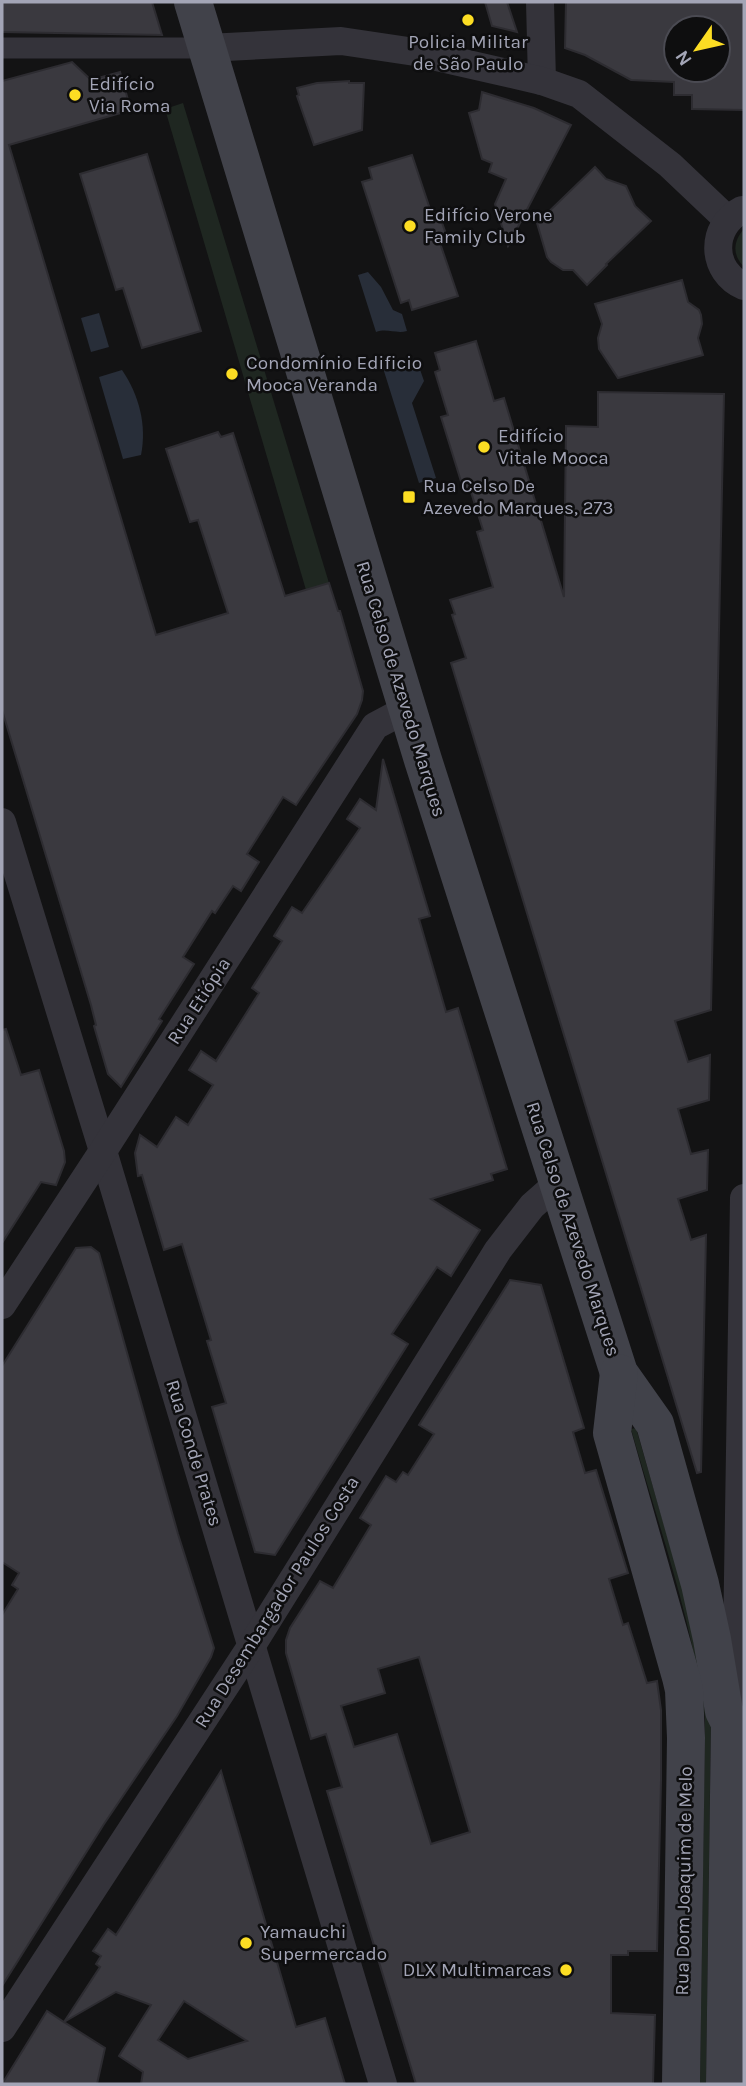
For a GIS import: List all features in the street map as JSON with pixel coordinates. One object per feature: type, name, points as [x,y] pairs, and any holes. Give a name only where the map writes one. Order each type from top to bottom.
[{"type":"main road","name":"Rua Celso de Azevedo Marques","points":[[193,2],[407,709],[619,1373],[655,1424],[700,1584],[724,1711],[730,1723]]},
{"type":"main road","name":"Rua Celso de Azevedo Marques","points":[[619,1373],[612,1433],[681,1677]]},
{"type":"main road","name":"Rua Dom Joaquim de Melo","points":[[681,1677],[686,1738],[681,2084]]},
{"type":"main road","points":[[724,2084],[730,1723]]},
{"type":"street","points":[[540,2],[542,81]]},
{"type":"street","points":[[2,48],[207,48],[341,40],[415,52],[542,81],[579,94],[736,215],[718,241],[718,253],[727,275],[744,286]]},
{"type":"street","name":"Rua Etiópia","points":[[2,1305],[375,726],[407,709]]},
{"type":"street","name":"Rua Conde Prates","points":[[2,822],[383,2084]]},
{"type":"street","name":"Rua Desembargador Paulos Costa","points":[[2,2028],[252,1645],[498,1250],[532,1206],[558,1183]]},
{"type":"street","points":[[730,1723],[735,1710],[744,1198]]},
{"type":"shaded area","points":[[183,103],[329,583],[306,590],[165,109]]},
{"type":"shaded area","points":[[744,229],[744,267],[737,258],[735,248]]},
{"type":"shaded area","points":[[368,272],[381,287],[393,310],[402,314],[407,331],[376,332],[358,275]]},
{"type":"shaded area","points":[[99,313],[109,347],[91,352],[81,318]]},
{"type":"shaded area","points":[[416,358],[424,381],[412,403],[436,478],[419,483],[383,368]]},
{"type":"shaded area","points":[[122,370],[137,400],[143,433],[141,455],[123,459],[99,377]]},
{"type":"shaded area","points":[[636,1428],[682,1587],[711,1716],[706,2084],[700,2084],[705,1717],[683,1608],[631,1429]]},
{"type":"building","points":[[2,2],[152,2],[162,35],[2,32]]},
{"type":"building","points":[[485,2],[507,2],[517,32],[492,26]]},
{"type":"building","points":[[566,2],[744,2],[744,110],[692,109],[692,95],[674,95],[674,84],[732,84],[732,14],[662,14],[662,81],[631,80],[585,55],[565,48]]},
{"type":"building","points":[[72,62],[91,80],[120,72],[131,110],[9,145],[156,635],[228,613],[198,520],[190,522],[166,449],[218,432],[221,437],[233,433],[285,596],[329,583],[363,691],[357,714],[296,805],[283,797],[247,854],[259,862],[241,891],[233,886],[215,913],[212,911],[183,957],[194,964],[121,1087],[108,1074],[94,1026],[96,1025],[91,1005],[2,710],[2,81]]},
{"type":"building","points":[[317,83],[364,83],[362,130],[314,145],[297,96],[297,88]]},
{"type":"building","points":[[482,92],[534,108],[571,125],[508,246],[495,204],[506,179],[489,172],[492,163],[482,159],[469,113],[479,110]]},
{"type":"building","points":[[147,154],[201,331],[142,348],[123,288],[116,290],[80,174]]},
{"type":"building","name":"Edifício Verone Family Club","points":[[412,155],[430,209],[439,214],[447,237],[440,243],[458,296],[412,310],[409,300],[401,303],[362,182],[372,179],[369,168]]},
{"type":"building","points":[[595,167],[606,179],[626,186],[635,206],[651,221],[587,285],[573,270],[563,270],[551,262],[537,223]]},
{"type":"building","points":[[682,280],[688,302],[699,310],[701,315],[702,324],[698,338],[703,355],[618,378],[599,349],[598,338],[602,324],[595,304]]},
{"type":"building","points":[[476,341],[494,401],[504,398],[564,597],[566,426],[598,427],[598,392],[724,394],[711,1010],[675,1021],[688,1062],[710,1055],[709,1100],[678,1109],[691,1154],[708,1150],[707,1190],[678,1199],[691,1240],[706,1235],[701,1472],[697,1473],[451,663],[466,658],[450,600],[493,587],[477,532],[483,530],[470,489],[464,491],[441,417],[448,415],[435,372],[440,370],[435,353]]},
{"type":"building","points":[[383,759],[430,916],[419,919],[446,1012],[458,1008],[507,1169],[491,1174],[493,1180],[431,1199],[480,1230],[451,1276],[437,1267],[392,1334],[408,1344],[275,1555],[255,1552],[212,1407],[226,1403],[207,1341],[211,1340],[182,1244],[164,1250],[142,1175],[138,1176],[135,1153],[140,1135],[157,1147],[176,1117],[188,1125],[213,1085],[189,1070],[201,1051],[216,1061],[259,993],[252,988],[282,941],[274,936],[292,907],[302,913],[360,828],[347,819],[360,799],[376,810]]},
{"type":"building","points":[[6,1029],[21,1075],[39,1070],[65,1162],[56,1185],[41,1182],[2,1243],[2,1030]]},
{"type":"building","points":[[91,1247],[99,1253],[178,1534],[214,1648],[177,1716],[104,1824],[2,1986],[2,1615],[18,1589],[12,1585],[19,1573],[2,1562],[2,1366],[76,1248]]},
{"type":"building","points":[[510,1280],[541,1285],[584,1428],[573,1432],[585,1473],[596,1470],[628,1573],[609,1579],[623,1625],[628,1623],[647,1683],[657,1681],[661,1710],[661,1781],[657,1951],[628,1951],[628,1955],[611,1955],[611,2013],[655,2015],[653,2084],[416,2084],[327,1791],[342,1787],[326,1734],[311,1739],[286,1653],[286,1640],[290,1628],[320,1581],[333,1588],[371,1525],[360,1518],[386,1476],[396,1482],[403,1472],[408,1475],[434,1434],[419,1425]],"holes":[[[419,1657],[470,1832],[431,1844],[397,1734],[354,1747],[341,1706],[385,1693],[378,1669]]]},
{"type":"building","points":[[221,1771],[296,2027],[325,2018],[345,2084],[141,2084],[143,2072],[119,2056],[151,2005],[116,1992],[64,2022],[100,1967],[96,1964],[101,1956],[93,1951],[108,1929],[116,1935]],"holes":[[[184,2001],[247,2041],[188,2059],[158,2040]]]},
{"type":"building","points":[[47,2011],[105,2048],[97,2084],[2,2084]]},
{"type":"place","name":"Policia Militar de São Paulo","points":[[468,20]]},
{"type":"place","name":"Edifício Via Roma","points":[[75,95]]},
{"type":"place","name":"Edifício Verone Family Club","points":[[410,226]]},
{"type":"place","name":"Condomínio Edificio Mooca Veranda","points":[[232,374]]},
{"type":"place","name":"Edifício Vitale Mooca","points":[[484,447]]},
{"type":"place","name":"Rua Celso De Azevedo Marques, 273","points":[[409,497]]},
{"type":"place","name":"Yamauchi Supermercado","points":[[246,1943]]},
{"type":"place","name":"DLX Multimarcas","points":[[566,1970]]}]
